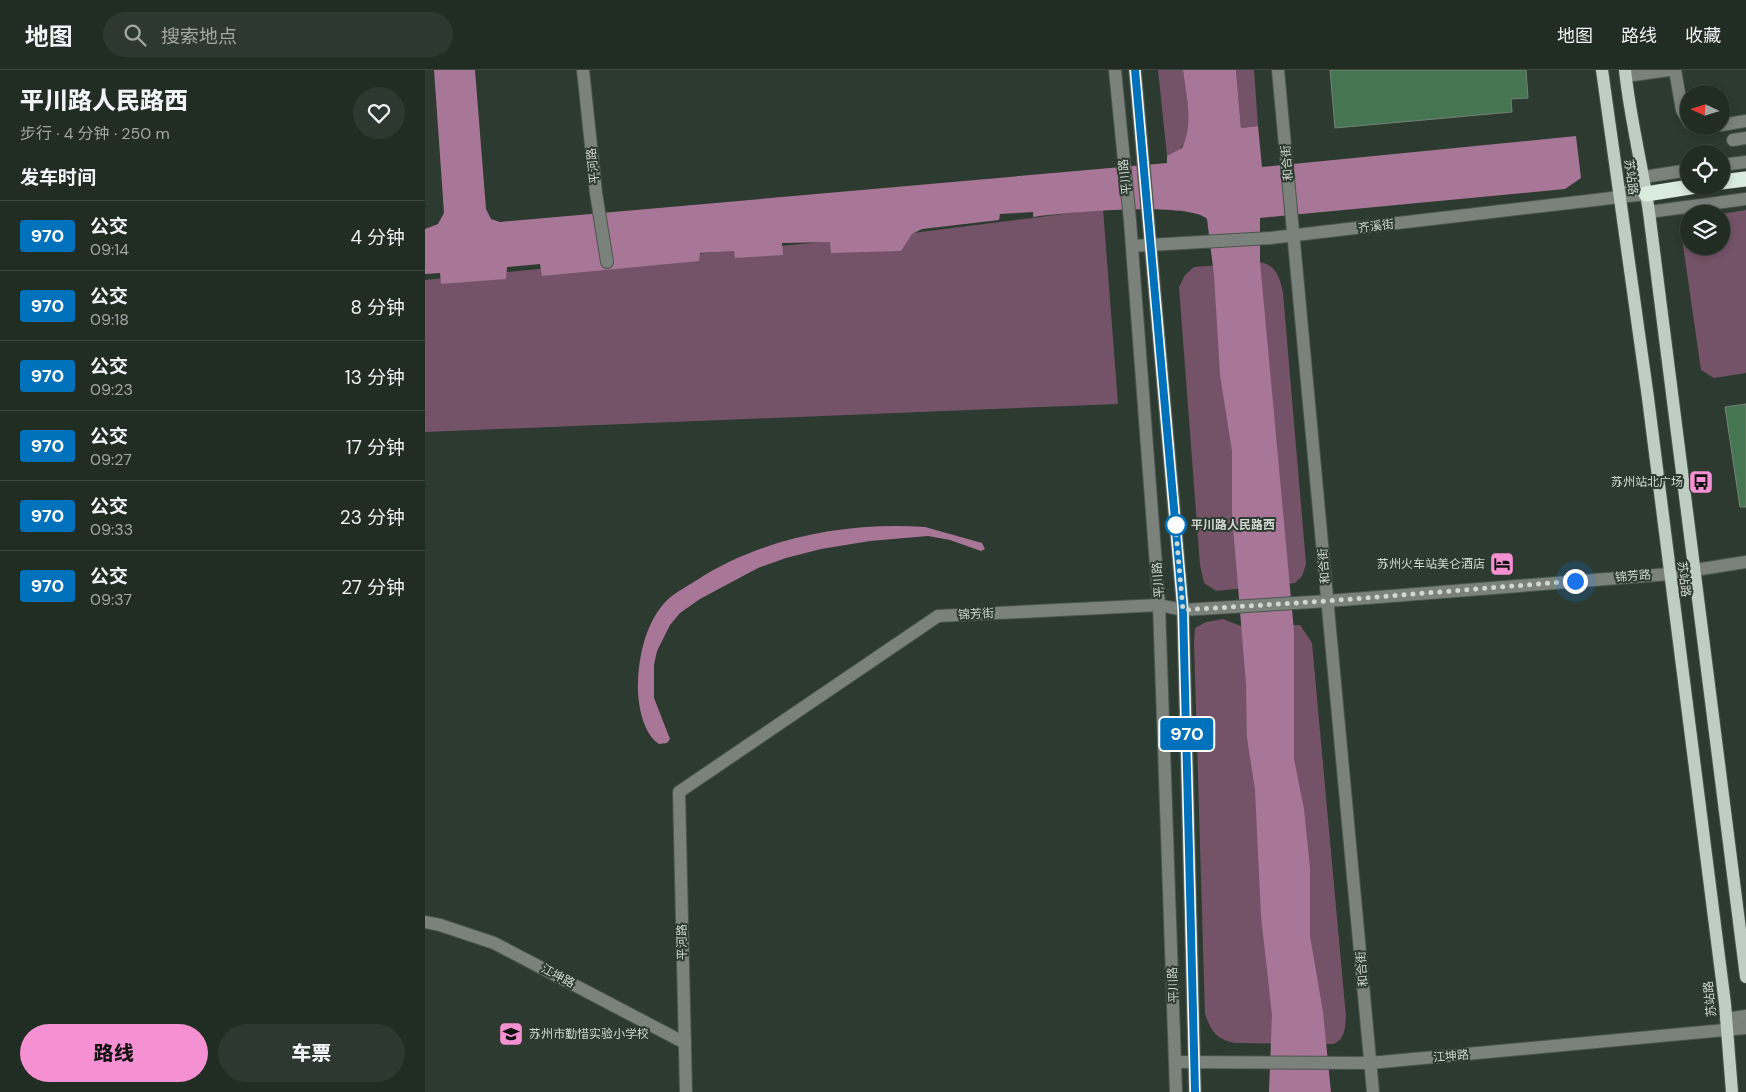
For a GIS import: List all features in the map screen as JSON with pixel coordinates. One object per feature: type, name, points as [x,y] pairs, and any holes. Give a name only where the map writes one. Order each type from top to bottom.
[{"type":"highway","points":[[1730,181],[1746,179]]},
{"type":"highway","points":[[1646,194],[1680,189]]},
{"type":"main road","name":"苏站路","points":[[1602,70],[1648,398],[1726,1024],[1732,1092]]},
{"type":"main road","name":"苏站路","points":[[1625,73],[1638,158],[1644,176],[1649,212],[1746,977]]},
{"type":"street","name":"平河路","points":[[583,70],[596,193],[607,262]]},
{"type":"street","name":"平川路","points":[[1115,70],[1132,246],[1159,605],[1176,1092]]},
{"type":"street","name":"平川路","points":[[1135,70],[1183,610],[1196,1063],[1195,1092]]},
{"type":"street","name":"和合街","points":[[1279,70],[1373,1092]]},
{"type":"street","points":[[1625,73],[1669,70]]},
{"type":"street","points":[[1675,70],[1680,99]]},
{"type":"street","points":[[1730,124],[1746,121]]},
{"type":"street","points":[[1733,140],[1746,138]]},
{"type":"street","points":[[1730,164],[1746,162]]},
{"type":"street","points":[[1620,198],[1644,176],[1680,171]]},
{"type":"street","name":"齐溪街","points":[[1132,246],[1270,238],[1646,194]]},
{"type":"street","points":[[1649,212],[1746,199]]},
{"type":"street","name":"锦芳路","points":[[1327,601],[1670,574],[1746,562]]},
{"type":"street","name":"锦芳街","points":[[679,792],[938,616],[1159,605],[1183,610],[1327,601]]},
{"type":"street","name":"平河路","points":[[679,792],[686,1092]]},
{"type":"street","name":"江坤路","points":[[425,922],[494,942],[685,1043]]},
{"type":"street","points":[[1726,1024],[1746,1016]]},
{"type":"street","points":[[1726,1024],[1746,1028]]},
{"type":"street","name":"江坤路","points":[[1176,1062],[1370,1063],[1726,1024]]},
{"type":"shaded area","points":[[434,70],[475,70],[486,209],[491,219],[500,222],[1167,163],[1167,156],[1182,148],[1188,129],[1188,109],[1183,70],[1236,70],[1241,128],[1258,126],[1262,167],[1576,136],[1581,178],[1565,189],[1260,218],[1260,262],[1294,631],[1294,759],[1304,809],[1310,868],[1310,936],[1323,1012],[1331,1092],[1269,1092],[1272,1015],[1261,916],[1255,790],[1247,738],[1246,684],[1232,514],[1232,451],[1220,375],[1214,275],[1207,219],[1195,214],[1152,209],[1096,211],[1033,217],[1033,212],[1000,214],[999,220],[922,229],[912,234],[901,251],[831,253],[830,242],[782,243],[783,255],[735,258],[734,251],[700,253],[699,261],[542,276],[540,264],[507,267],[506,279],[441,284],[440,273],[425,274],[425,229],[438,224],[444,213]]},
{"type":"shaded area","points":[[1158,70],[1183,70],[1188,106],[1188,132],[1184,143],[1178,151],[1167,156]]},
{"type":"shaded area","points":[[1236,70],[1254,70],[1258,126],[1241,128]]},
{"type":"shaded area","points":[[1103,209],[1118,404],[425,432],[425,280],[905,234]]},
{"type":"shaded area","points":[[1746,210],[1746,373],[1714,378],[1701,370],[1684,255],[1730,255],[1730,213]]},
{"type":"shaded area","points":[[1260,262],[1274,269],[1283,293],[1306,564],[1302,576],[1295,583],[1216,591],[1204,583],[1200,565],[1179,287],[1185,275],[1194,267]]},
{"type":"shaded area","points":[[866,527],[925,527],[982,543],[985,549],[981,551],[950,540],[928,536],[870,541],[821,549],[758,568],[700,599],[680,613],[670,625],[657,651],[654,665],[654,698],[670,739],[667,743],[659,744],[653,739],[645,725],[640,707],[638,690],[640,662],[647,633],[655,615],[673,595],[723,565],[778,543],[836,530]]},
{"type":"shaded area","points":[[1223,619],[1241,626],[1300,625],[1312,643],[1346,1017],[1342,1037],[1333,1044],[1235,1043],[1219,1037],[1205,1014],[1194,642],[1195,628],[1206,622]]},
{"type":"building","points":[[1330,70],[1526,70],[1528,98],[1511,99],[1512,112],[1335,128]]},
{"type":"building","points":[[1746,404],[1746,507],[1740,507],[1725,407]]},
{"type":"bus line","name":"970","points":[[1135,70],[1183,610],[1196,1063],[1195,1092]]},
{"type":"place","name":"苏州站北广场","points":[[1701,482]]},
{"type":"place","name":"平川路人民路西","points":[[1176,525]]},
{"type":"place","name":"苏州火车站美仑酒店","points":[[1502,564]]},
{"type":"place","name":"苏州市勤惜实验小学校","points":[[511,1034]]},
{"type":"route","points":[[1176,525],[1175,521],[1183,610],[1327,601],[1575,581]]}]
